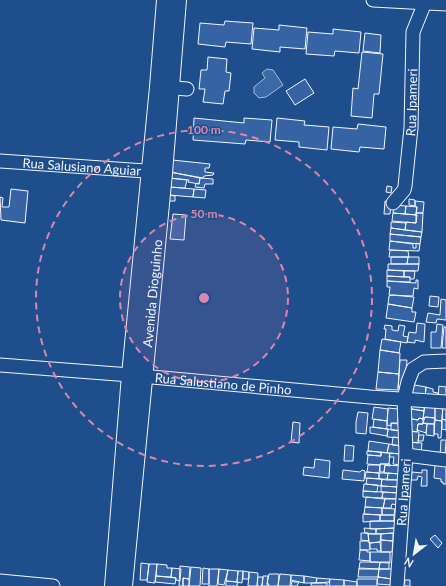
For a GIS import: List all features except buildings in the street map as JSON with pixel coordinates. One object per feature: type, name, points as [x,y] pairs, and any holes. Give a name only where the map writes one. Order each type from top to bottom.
[{"type":"main road","name":"Avenida Dioguinho","points":[[113,586],[137,375],[157,172],[164,88],[165,0]]},
{"type":"main road","name":"Avenida Dioguinho","points":[[164,88],[178,0]]},
{"type":"main road","name":"Avenida Dioguinho","points":[[124,586],[137,375]]},
{"type":"street","points":[[373,0],[446,4]]},
{"type":"street","name":"Rua Ipameri","points":[[393,203],[404,190],[405,186],[411,128],[413,32],[425,2]]},
{"type":"street","points":[[164,88],[187,89]]},
{"type":"street","name":"Rua Salusiano Aguiar","points":[[0,161],[157,172]]},
{"type":"street","name":"Rua Ipameri","points":[[397,586],[406,455],[404,399],[413,369],[424,362],[446,361]]},
{"type":"street","name":"Rua Salustiano de Pinho","points":[[0,364],[446,402]]},
{"type":"street","points":[[406,455],[446,460]]},
{"type":"street","points":[[0,581],[53,586]]},
{"type":"street","points":[[124,586],[135,586]]},
{"type":"water","points":[[267,69],[273,70],[283,85],[266,97],[259,98],[254,93],[254,87],[265,78],[262,73]]}]
